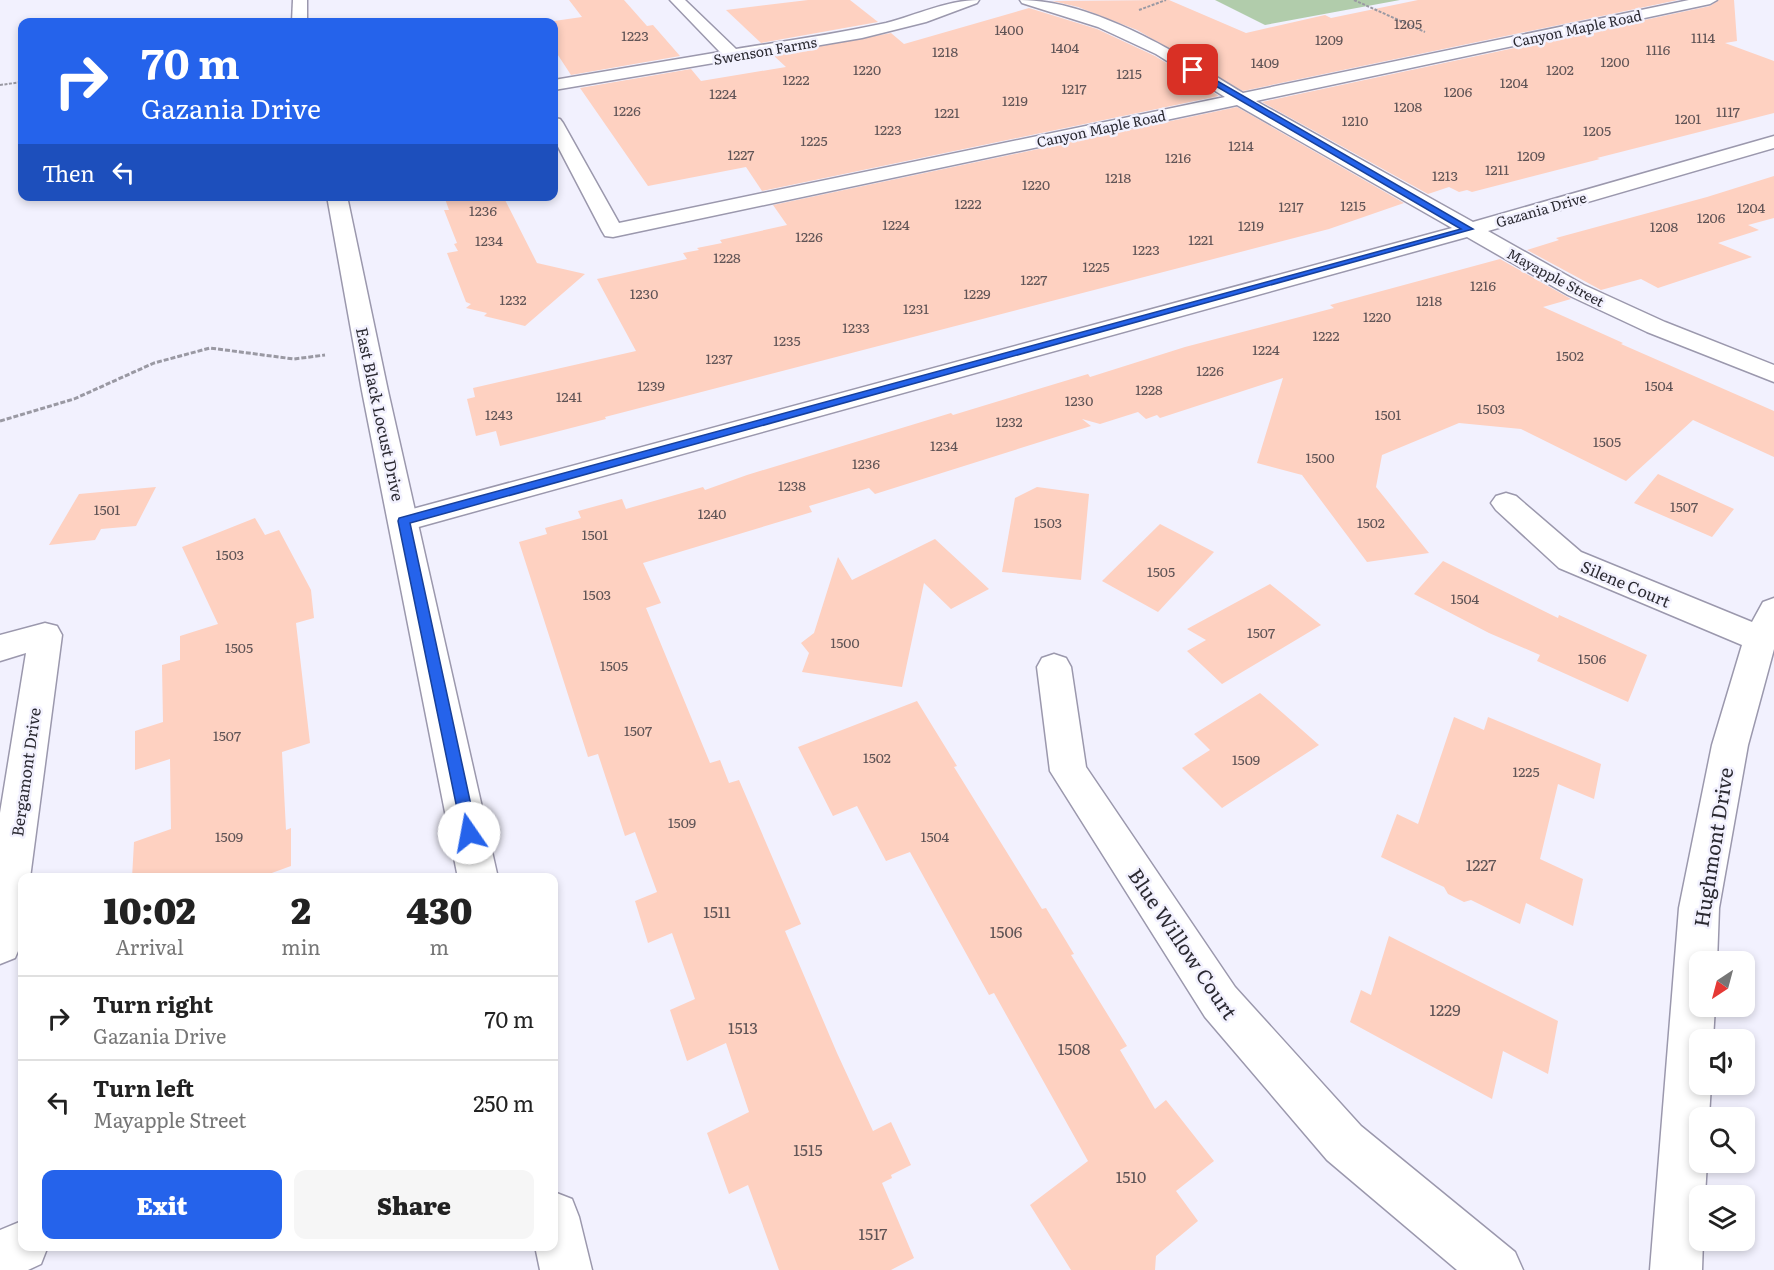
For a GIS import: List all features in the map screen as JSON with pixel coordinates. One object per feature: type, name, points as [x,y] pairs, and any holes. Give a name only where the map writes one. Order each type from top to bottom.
[{"type":"street","points":[[300,0],[300,18]]},
{"type":"street","points":[[677,0],[732,55]]},
{"type":"street","name":"Swenson Farms","points":[[558,84],[862,33],[921,19],[972,0]]},
{"type":"street","name":"Mayapple Street","points":[[1027,0],[1113,28],[1162,51],[1240,99],[1576,290],[1656,327],[1774,374]]},
{"type":"street","name":"Canyon Maple Road","points":[[558,130],[613,231],[1710,0]]},
{"type":"street","name":"Gazania Drive","points":[[404,521],[1469,229],[1774,142]]},
{"type":"street","name":"East Black Locust Drive","points":[[338,201],[477,873]]},
{"type":"street","name":"Silene Court","points":[[1506,503],[1570,560],[1767,625]]},
{"type":"street","name":"Hughmont Drive","points":[[1676,1270],[1699,908],[1730,746],[1767,625]]},
{"type":"street","name":"Bergamont Drive","points":[[0,648],[45,635],[0,944]]},
{"type":"street","name":"Blue Willow Court","points":[[1054,667],[1068,771],[1220,1002],[1344,1143],[1497,1270]]},
{"type":"street","points":[[558,1235],[566,1270]]},
{"type":"street","points":[[0,1257],[18,1248]]},
{"type":"path","points":[[1354,0],[1431,34]]},
{"type":"path","points":[[0,85],[18,83]]},
{"type":"path","points":[[0,421],[75,399],[154,363],[210,348],[294,358],[325,355]]},
{"type":"green space","points":[[1215,0],[1400,0],[1265,25]]},
{"type":"building","points":[[569,0],[624,0],[647,26],[653,25],[680,56],[571,75],[558,55],[558,20],[582,17]]},
{"type":"building","points":[[808,0],[850,0],[878,22],[761,43],[726,10]]},
{"type":"building","points":[[1169,0],[1246,33],[1325,15],[1331,18],[1418,0],[1678,0],[1243,91],[1137,30],[1078,7],[1052,1]]},
{"type":"building","points":[[1719,0],[1734,0],[1737,41],[1725,43],[1774,61],[1774,113],[1472,192],[1467,190],[1459,192],[1449,187],[1428,194],[1262,102],[1710,6]]},
{"type":"building","points":[[1029,8],[1097,29],[1155,56],[1219,96],[762,191],[746,167],[648,186],[580,88],[691,69],[701,81],[786,67],[773,55],[891,33],[904,44]]},
{"type":"building","points":[[1237,107],[1404,203],[1329,229],[605,417],[606,419],[540,436],[500,446],[496,431],[476,436],[467,399],[475,397],[473,388],[636,351],[597,279],[687,259],[683,253],[722,243],[720,240],[787,225],[773,205]]},
{"type":"building","points":[[1774,176],[1774,218],[1748,225],[1759,230],[1718,243],[1752,257],[1658,288],[1641,279],[1601,290],[1527,250],[1559,240],[1556,238],[1707,197]]},
{"type":"building","points":[[446,201],[506,201],[537,263],[585,274],[525,326],[484,316],[487,313],[466,308],[471,304],[466,302],[447,253],[458,251],[444,210],[449,210]]},
{"type":"building","points":[[1500,259],[1571,299],[1543,307],[1774,411],[1774,457],[1693,420],[1626,481],[1521,429],[1459,423],[1382,455],[1376,487],[1429,553],[1367,562],[1302,475],[1257,463],[1283,378],[1160,418],[1157,415],[1146,419],[1138,412],[1100,424],[1082,419],[1091,426],[875,494],[869,488],[809,506],[812,512],[643,563],[661,603],[646,608],[710,763],[720,760],[729,783],[739,780],[801,924],[785,931],[837,1053],[873,1131],[891,1122],[911,1165],[891,1175],[892,1178],[882,1183],[914,1258],[891,1270],[779,1270],[748,1185],[729,1194],[707,1133],[749,1112],[726,1043],[687,1061],[670,1010],[695,999],[672,933],[648,943],[635,901],[657,892],[635,832],[625,836],[598,754],[588,757],[519,542],[547,534],[545,528],[581,518],[578,511],[622,499],[626,509],[703,487],[705,490],[951,413],[953,415],[1088,374],[1090,377],[1185,347],[1334,308],[1330,305]]},
{"type":"building","points":[[1658,474],[1734,509],[1712,537],[1634,503]]},
{"type":"building","points":[[156,487],[136,526],[101,529],[95,540],[49,545],[79,494]]},
{"type":"building","points":[[1037,487],[1089,494],[1081,580],[1002,572],[1015,498]]},
{"type":"building","points":[[255,518],[265,535],[279,530],[311,590],[314,618],[296,623],[310,743],[282,752],[286,830],[291,828],[291,866],[272,873],[132,873],[134,842],[171,829],[170,759],[135,770],[135,731],[163,722],[162,665],[180,660],[180,636],[218,624],[182,547]]},
{"type":"building","points":[[1160,524],[1214,552],[1158,612],[1102,581]]},
{"type":"building","points":[[935,539],[989,589],[951,609],[924,583],[902,687],[802,672],[809,653],[801,643],[814,633],[838,557],[852,580]]},
{"type":"building","points":[[1443,561],[1558,618],[1559,615],[1647,655],[1628,702],[1537,661],[1540,655],[1489,633],[1414,594]]},
{"type":"building","points":[[1270,584],[1321,625],[1222,684],[1187,651],[1206,640],[1187,629]]},
{"type":"building","points":[[1260,693],[1319,745],[1222,808],[1182,768],[1210,750],[1194,734]]},
{"type":"building","points":[[917,701],[957,766],[954,767],[1042,909],[1046,908],[1074,954],[1071,955],[1127,1046],[1120,1050],[1155,1109],[1166,1100],[1214,1161],[1176,1191],[1198,1221],[1156,1256],[1155,1270],[1071,1270],[1030,1205],[1088,1161],[994,993],[989,995],[910,852],[886,861],[857,806],[833,816],[798,747]]},
{"type":"building","points":[[1454,717],[1484,730],[1488,717],[1601,764],[1594,799],[1558,784],[1540,859],[1583,879],[1573,926],[1526,903],[1520,924],[1471,900],[1464,902],[1448,894],[1444,887],[1381,857],[1397,814],[1418,824]]},
{"type":"building","points":[[1389,936],[1558,1021],[1548,1074],[1503,1051],[1492,1099],[1350,1022],[1361,990],[1371,995]]},
{"type":"route","points":[[469,833],[404,521],[1469,229],[1193,70]]}]
